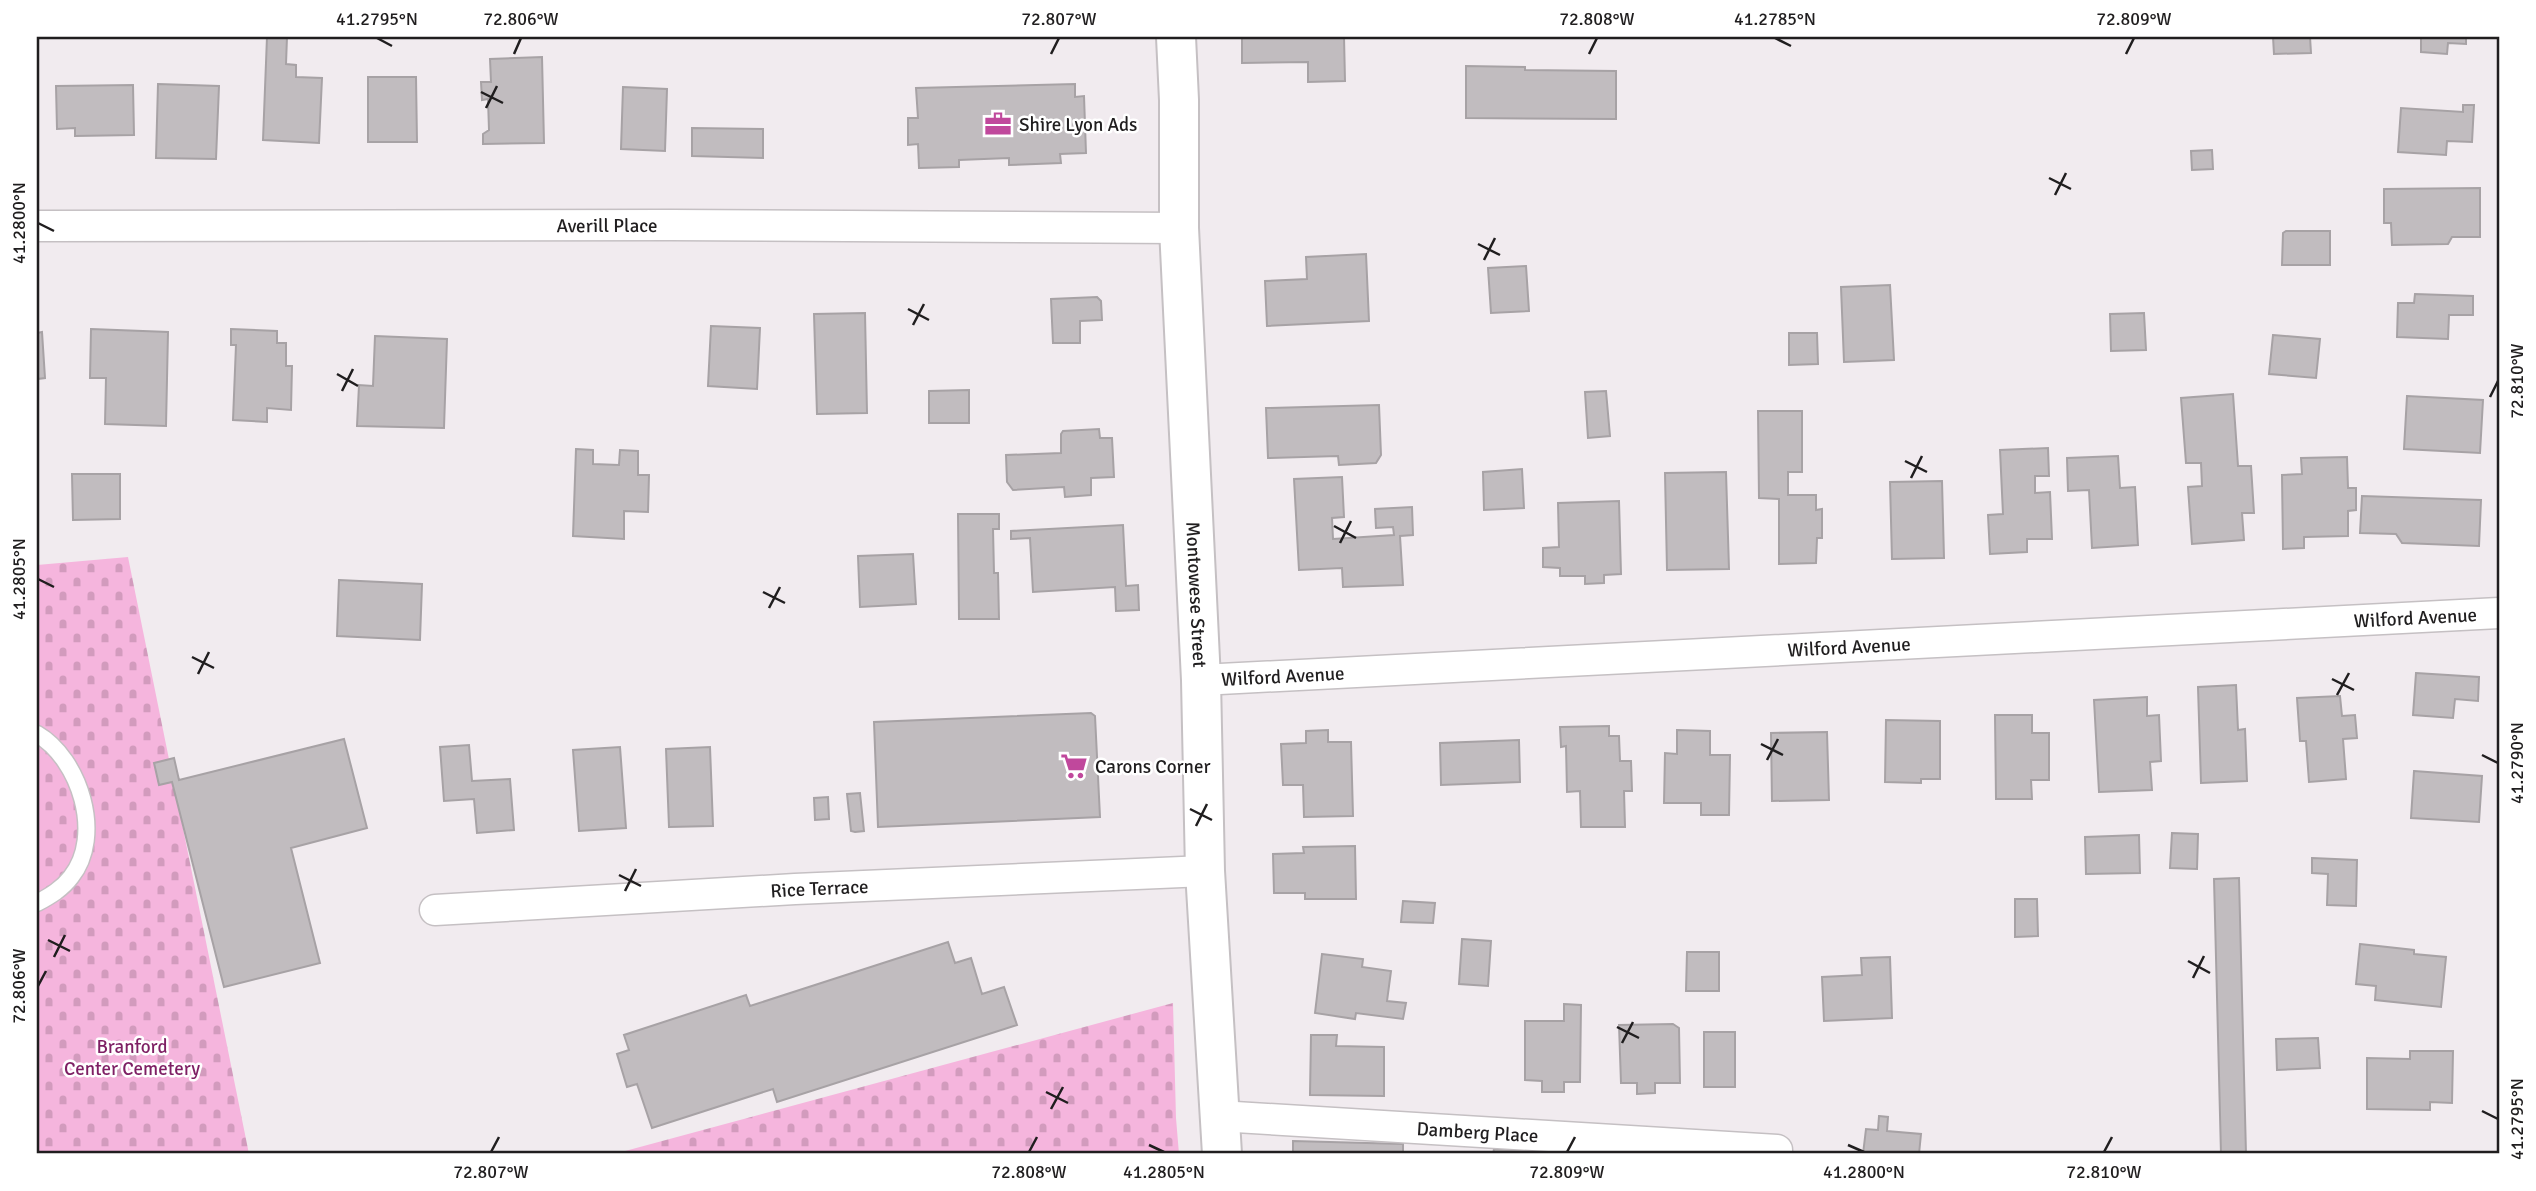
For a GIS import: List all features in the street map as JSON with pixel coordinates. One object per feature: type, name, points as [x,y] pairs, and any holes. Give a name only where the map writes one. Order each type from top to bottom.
[{"type":"main road","name":"Montowese Street","points":[[1176,37],[1179,228],[1200,680],[1205,871],[1222,1154]]},
{"type":"street","name":"Averill Place","points":[[37,226],[685,225],[1179,228]]},
{"type":"street","name":"Wilford Avenue","points":[[1200,680],[2499,613]]},
{"type":"street","name":"Rice Terrace","points":[[435,911],[795,889],[1205,871]]},
{"type":"street","name":"Damberg Place","points":[[1219,1116],[1777,1150]]},
{"type":"lane","points":[[37,734],[62,756],[77,782],[85,819],[84,849],[73,875],[59,890],[37,903]]},
{"type":"green space","name":"Branford Center Cemetery","points":[[128,557],[249,1154],[37,1154],[37,565]]},
{"type":"green space","points":[[1173,1003],[1179,1154],[614,1154]]},
{"type":"building","points":[[267,37],[287,37],[286,64],[296,65],[296,77],[322,78],[319,143],[263,140]]},
{"type":"building","points":[[1242,37],[1344,37],[1345,81],[1308,82],[1308,62],[1242,63]]},
{"type":"building","points":[[2273,37],[2310,37],[2311,53],[2274,54]]},
{"type":"building","points":[[2421,37],[2466,37],[2466,44],[2448,43],[2447,54],[2421,52]]},
{"type":"building","points":[[542,57],[544,143],[483,144],[483,134],[489,130],[488,99],[482,100],[481,82],[491,82],[490,59]]},
{"type":"building","points":[[1466,66],[1616,71],[1616,119],[1466,118]]},
{"type":"building","points":[[368,77],[416,77],[417,142],[368,142]]},
{"type":"building","points":[[158,84],[219,86],[216,159],[156,158]]},
{"type":"building","points":[[1075,84],[1075,97],[1084,96],[1086,153],[1060,154],[1061,163],[1009,165],[1009,158],[959,160],[959,167],[919,168],[918,144],[908,145],[908,118],[918,118],[916,88]]},
{"type":"building","points":[[133,85],[134,135],[75,136],[75,128],[57,129],[56,86]]},
{"type":"building","points":[[623,87],[667,89],[665,151],[621,149]]},
{"type":"building","points":[[2463,105],[2474,105],[2472,142],[2447,141],[2446,155],[2398,152],[2401,108],[2463,112]]},
{"type":"building","points":[[692,128],[763,129],[763,158],[692,156]]},
{"type":"building","points":[[2212,150],[2213,169],[2192,170],[2191,151]]},
{"type":"building","points":[[2480,188],[2480,237],[2452,237],[2448,244],[2392,245],[2391,223],[2384,223],[2384,189]]},
{"type":"building","points":[[2330,231],[2330,265],[2282,265],[2283,233]]},
{"type":"building","points":[[1366,254],[1369,321],[1267,326],[1265,281],[1307,279],[1306,257]]},
{"type":"building","points":[[1526,266],[1529,311],[1491,313],[1488,268]]},
{"type":"building","points":[[1890,285],[1894,360],[1844,362],[1841,287]]},
{"type":"building","points":[[2415,294],[2473,296],[2473,315],[2449,315],[2448,339],[2397,337],[2398,303],[2414,303]]},
{"type":"building","points":[[1097,297],[1101,301],[1102,320],[1080,321],[1080,343],[1053,343],[1051,299]]},
{"type":"building","points":[[865,313],[867,413],[817,414],[814,314]]},
{"type":"building","points":[[2144,313],[2146,350],[2111,351],[2110,314]]},
{"type":"building","points":[[711,326],[760,328],[757,389],[708,386]]},
{"type":"building","points":[[91,329],[168,332],[166,426],[105,424],[106,378],[90,378]]},
{"type":"building","points":[[231,329],[277,331],[277,343],[286,343],[286,366],[292,366],[291,410],[267,408],[267,422],[233,420],[236,345],[231,345]]},
{"type":"building","points":[[42,332],[45,378],[37,379],[37,333]]},
{"type":"building","points":[[1789,333],[1817,333],[1818,364],[1789,365]]},
{"type":"building","points":[[2273,335],[2320,339],[2316,378],[2269,374]]},
{"type":"building","points":[[375,336],[447,339],[444,428],[357,426],[359,385],[373,386]]},
{"type":"building","points":[[969,390],[969,423],[929,423],[929,391]]},
{"type":"building","points":[[1606,391],[1610,436],[1588,438],[1585,392]]},
{"type":"building","points":[[2233,394],[2238,466],[2251,466],[2254,513],[2242,513],[2244,540],[2192,544],[2188,487],[2202,486],[2201,463],[2186,463],[2181,398]]},
{"type":"building","points":[[2407,396],[2483,400],[2480,453],[2404,449]]},
{"type":"building","points":[[1379,405],[1381,455],[1376,463],[1339,465],[1338,456],[1268,458],[1266,408]]},
{"type":"building","points":[[1758,411],[1802,411],[1802,472],[1788,472],[1788,495],[1816,495],[1816,510],[1822,509],[1822,538],[1817,538],[1816,563],[1779,564],[1779,499],[1759,498]]},
{"type":"building","points":[[1099,429],[1100,438],[1112,438],[1114,477],[1091,478],[1091,495],[1065,497],[1064,487],[1013,490],[1007,482],[1006,455],[1061,453],[1063,431]]},
{"type":"building","points":[[2048,448],[2049,476],[2035,476],[2035,493],[2050,492],[2052,539],[2027,539],[2027,552],[1990,554],[1988,515],[2003,514],[2000,450]]},
{"type":"building","points":[[576,449],[593,450],[593,464],[619,465],[620,450],[638,451],[638,475],[649,475],[648,512],[624,511],[624,539],[573,536]]},
{"type":"building","points":[[2118,456],[2120,488],[2135,487],[2138,545],[2092,548],[2089,490],[2068,491],[2067,458]]},
{"type":"building","points":[[2347,457],[2348,488],[2356,488],[2356,510],[2348,511],[2348,536],[2304,537],[2304,548],[2283,549],[2282,475],[2302,474],[2301,458]]},
{"type":"building","points":[[1522,469],[1524,508],[1484,510],[1483,472]]},
{"type":"building","points":[[1726,472],[1729,569],[1667,570],[1665,473]]},
{"type":"building","points":[[72,474],[120,474],[120,519],[73,520]]},
{"type":"building","points":[[1342,477],[1344,517],[1332,518],[1333,539],[1394,535],[1393,527],[1376,528],[1375,509],[1412,507],[1413,535],[1400,536],[1403,585],[1343,587],[1342,568],[1299,570],[1294,479]]},
{"type":"building","points":[[1942,481],[1944,558],[1892,559],[1890,482]]},
{"type":"building","points":[[2362,496],[2481,500],[2479,546],[2402,543],[2396,534],[2360,533]]},
{"type":"building","points":[[1619,501],[1621,574],[1604,575],[1604,583],[1585,584],[1585,576],[1560,576],[1560,568],[1543,567],[1543,548],[1559,547],[1558,503]]},
{"type":"building","points":[[958,514],[999,514],[999,529],[993,529],[999,619],[959,619]]},
{"type":"building","points":[[1123,525],[1126,586],[1138,585],[1139,610],[1116,611],[1115,587],[1033,592],[1030,538],[1011,539],[1011,531]]},
{"type":"building","points":[[913,554],[916,604],[860,607],[858,556]]},
{"type":"building","points":[[339,580],[422,584],[420,640],[337,636]]},
{"type":"building","points":[[2416,673],[2479,677],[2478,701],[2455,699],[2453,718],[2413,715]]},
{"type":"building","points":[[2236,685],[2238,730],[2245,729],[2247,781],[2201,783],[2198,687]]},
{"type":"building","points":[[2340,696],[2342,716],[2355,715],[2357,738],[2343,739],[2346,779],[2309,782],[2306,741],[2300,741],[2297,698]]},
{"type":"building","points":[[2147,697],[2147,716],[2159,715],[2161,761],[2150,762],[2152,790],[2099,792],[2094,700]]},
{"type":"building","points":[[1091,713],[1095,716],[1100,817],[878,827],[874,722]]},
{"type":"building","points":[[1995,715],[2032,715],[2032,733],[2049,733],[2049,780],[2031,780],[2032,799],[1996,799]]},
{"type":"building","points":[[1886,720],[1940,721],[1940,779],[1921,779],[1921,783],[1885,782]]},
{"type":"building","points":[[1609,726],[1609,736],[1619,736],[1620,761],[1631,761],[1632,791],[1624,791],[1625,827],[1581,827],[1580,791],[1567,792],[1566,746],[1561,747],[1560,727]]},
{"type":"building","points":[[1328,730],[1328,742],[1351,742],[1353,816],[1304,817],[1303,785],[1283,785],[1281,744],[1306,743],[1306,731]]},
{"type":"building","points":[[1677,730],[1710,731],[1710,755],[1730,755],[1729,815],[1701,815],[1701,803],[1664,803],[1665,753],[1677,754]]},
{"type":"building","points":[[1827,732],[1829,800],[1772,801],[1771,733]]},
{"type":"building","points":[[344,739],[367,828],[291,848],[320,963],[224,987],[172,782],[159,785],[154,763],[174,758],[179,780]]},
{"type":"building","points":[[1519,740],[1520,782],[1441,785],[1440,743]]},
{"type":"building","points":[[469,745],[472,781],[510,779],[514,830],[477,833],[474,799],[444,801],[440,747]]},
{"type":"building","points":[[620,747],[626,828],[579,831],[573,750]]},
{"type":"building","points":[[710,747],[713,826],[669,827],[666,749]]},
{"type":"building","points":[[2414,771],[2482,776],[2479,822],[2411,818]]},
{"type":"building","points":[[860,793],[864,831],[855,832],[851,831],[847,794]]},
{"type":"building","points":[[828,797],[829,819],[815,820],[814,798]]},
{"type":"building","points":[[2172,833],[2198,834],[2197,869],[2170,868]]},
{"type":"building","points":[[2139,835],[2140,873],[2086,874],[2085,837]]},
{"type":"building","points":[[1355,846],[1356,899],[1305,899],[1305,893],[1274,893],[1273,854],[1304,853],[1303,847]]},
{"type":"building","points":[[2312,858],[2357,860],[2356,906],[2327,905],[2328,874],[2312,873]]},
{"type":"building","points":[[2239,878],[2246,1154],[2221,1154],[2214,879]]},
{"type":"building","points":[[2015,899],[2037,899],[2038,936],[2015,937]]},
{"type":"building","points":[[1403,901],[1435,903],[1433,923],[1401,922]]},
{"type":"building","points":[[1462,939],[1491,941],[1488,986],[1459,984]]},
{"type":"building","points":[[948,942],[955,963],[971,958],[982,994],[1004,987],[1017,1025],[777,1102],[773,1089],[652,1128],[637,1084],[627,1087],[617,1054],[629,1050],[624,1035],[746,995],[750,1006]]},
{"type":"building","points":[[2360,944],[2414,950],[2414,954],[2446,957],[2441,1007],[2375,1000],[2376,986],[2356,984]]},
{"type":"building","points":[[1687,952],[1719,952],[1719,991],[1686,991]]},
{"type":"building","points":[[1322,954],[1363,959],[1362,967],[1391,971],[1387,1001],[1406,1003],[1403,1019],[1356,1013],[1355,1019],[1315,1013]]},
{"type":"building","points":[[1890,957],[1892,1018],[1824,1021],[1822,977],[1862,975],[1861,958]]},
{"type":"building","points":[[1564,1004],[1581,1005],[1580,1082],[1564,1082],[1564,1092],[1542,1092],[1542,1081],[1525,1080],[1525,1021],[1564,1021]]},
{"type":"building","points":[[1673,1024],[1679,1028],[1680,1083],[1655,1083],[1655,1093],[1637,1094],[1637,1083],[1621,1083],[1619,1025]]},
{"type":"building","points":[[1704,1032],[1735,1032],[1735,1087],[1704,1087]]},
{"type":"building","points":[[1311,1035],[1337,1035],[1336,1046],[1384,1047],[1384,1096],[1310,1095]]},
{"type":"building","points":[[2318,1038],[2320,1068],[2277,1070],[2276,1039]]},
{"type":"building","points":[[2410,1051],[2453,1051],[2452,1103],[2430,1102],[2430,1110],[2367,1109],[2367,1058],[2410,1059]]},
{"type":"building","points":[[1879,1116],[1888,1117],[1887,1131],[1921,1134],[1919,1154],[1863,1154],[1866,1129],[1878,1130]]},
{"type":"building","points":[[1293,1141],[1403,1144],[1403,1154],[1293,1154]]},
{"type":"building","points":[[1494,1149],[1531,1150],[1535,1154],[1493,1154]]},
{"type":"place","name":"Shire Lyon Ads","points":[[998,124]]},
{"type":"place","name":"Carons Corner","points":[[1074,766]]}]
